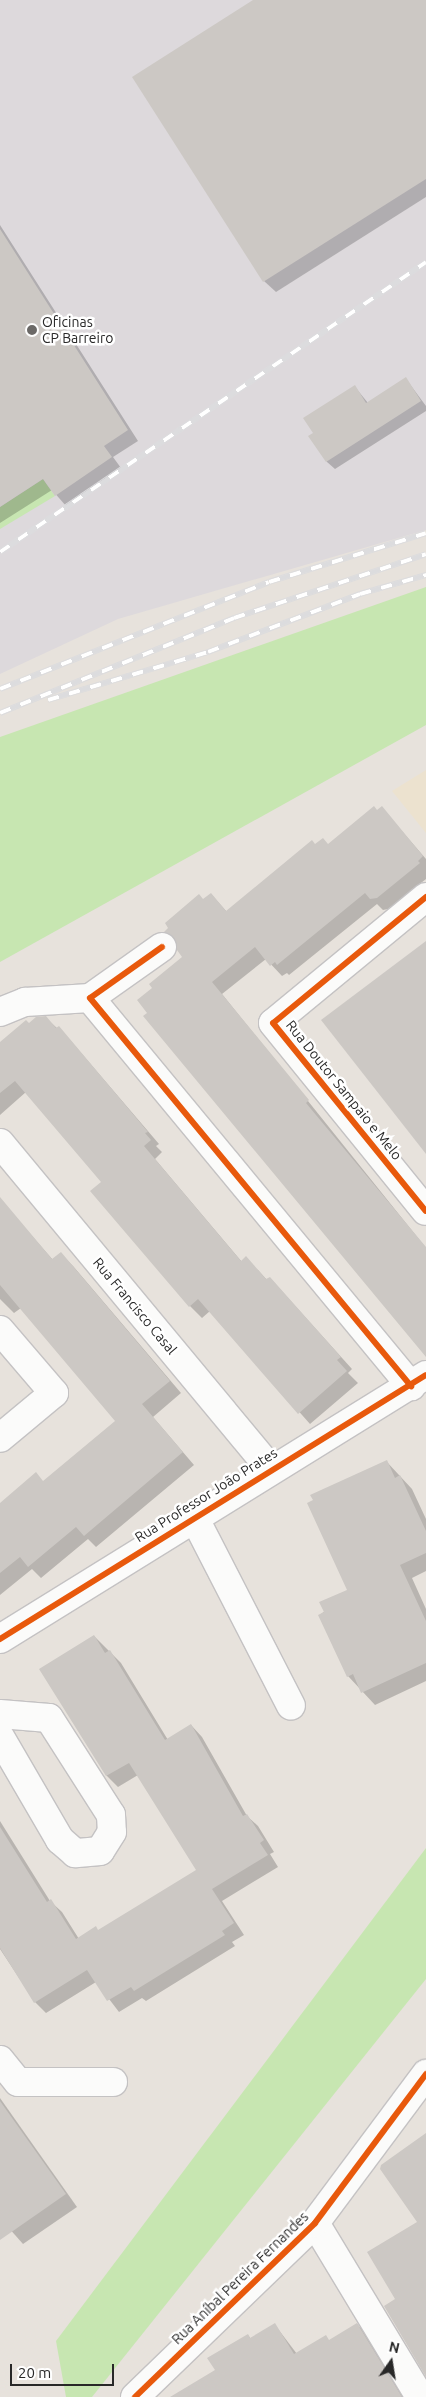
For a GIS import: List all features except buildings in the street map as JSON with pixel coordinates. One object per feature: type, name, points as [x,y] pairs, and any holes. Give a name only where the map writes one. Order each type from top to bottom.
[{"type":"street","name":"Rua Doutor Sampaio e Melo","points":[[426,897],[272,1023],[426,1211]]},
{"type":"street","points":[[0,1012],[25,1002],[90,998],[162,947]]},
{"type":"street","points":[[90,998],[418,1381]]},
{"type":"street","name":"Rua Francisco Casal","points":[[0,1143],[271,1469]]},
{"type":"street","points":[[0,1330],[54,1393],[0,1438]]},
{"type":"street","name":"Rua Professor João Prates","points":[[0,1639],[271,1469],[418,1381]]},
{"type":"street","points":[[194,1517],[291,1706]]},
{"type":"street","points":[[0,1714],[49,1718],[111,1815],[112,1832],[100,1851],[75,1853],[60,1840],[0,1737]]},
{"type":"street","points":[[0,2060],[18,2082],[113,2082]]},
{"type":"street","name":"Rua Aníbal Pereira Fernandes","points":[[135,2397],[315,2223],[426,2074]]},
{"type":"street","points":[[315,2223],[420,2397]]},
{"type":"shaded area","points":[[0,0],[426,0],[426,530],[118,619],[0,674]]},
{"type":"shaded area","points":[[426,770],[426,833],[392,791]]},
{"type":"green space","points":[[43,479],[55,496],[0,529],[0,507]]},
{"type":"green space","points":[[426,587],[426,725],[0,962],[0,737]]},
{"type":"green space","points":[[426,1848],[426,1979],[92,2397],[66,2397],[56,2341]]},
{"type":"railway","points":[[0,552],[426,262]]},
{"type":"railway","points":[[0,689],[269,582],[426,533]]},
{"type":"railway","points":[[0,713],[234,618],[426,554]]},
{"type":"railway","points":[[48,700],[208,652],[360,594],[426,575]]},
{"type":"cycle path","points":[[426,897],[273,1023],[426,1211]]},
{"type":"cycle path","points":[[162,947],[90,998],[411,1386]]},
{"type":"cycle path","points":[[0,1639],[426,1375]]},
{"type":"cycle path","points":[[135,2397],[315,2223],[426,2074]]},
{"type":"place","name":"Oficinas CP Barreiro","points":[[32,330]]}]
